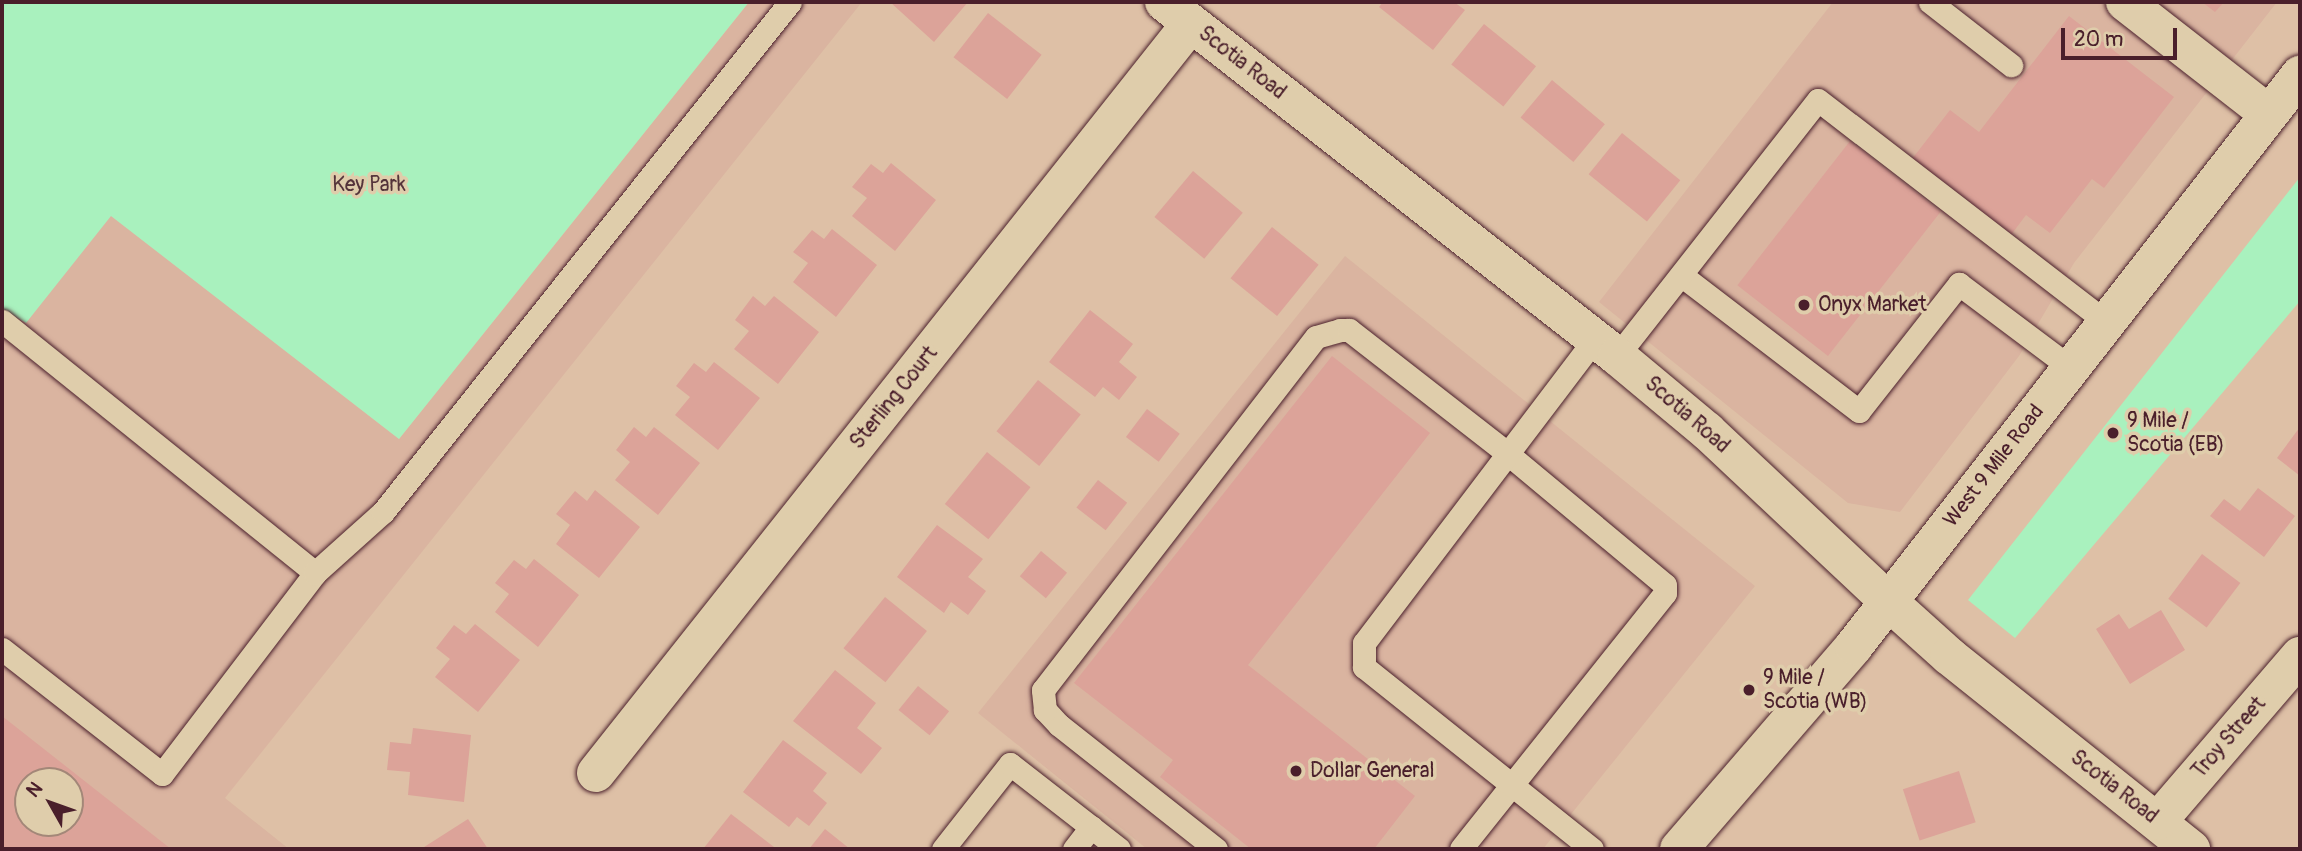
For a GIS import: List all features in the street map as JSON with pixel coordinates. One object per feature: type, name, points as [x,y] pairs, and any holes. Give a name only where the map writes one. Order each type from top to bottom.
[{"type":"street","points":[[2125,2],[2269,114]]},
{"type":"street","name":"Scotia Road","points":[[1178,12],[1606,347],[1707,431],[1949,656],[2191,849]]},
{"type":"street","name":"Sterling Court","points":[[596,772],[1178,12]]},
{"type":"street","name":"West 9 Mile Road","points":[[1679,849],[1789,725],[2300,75]]},
{"type":"street","name":"Troy Street","points":[[2158,821],[2300,656]]},
{"type":"lane","points":[[2,649],[162,774],[315,573],[383,512],[790,2]]},
{"type":"lane","points":[[1930,2],[2011,65]]},
{"type":"lane","points":[[1592,849],[1364,667],[1364,643],[1508,454],[1606,347],[1681,275],[1818,100],[2106,322]]},
{"type":"lane","points":[[1681,275],[1859,411],[1959,284],[2070,368]]},
{"type":"lane","points":[[2,321],[315,573]]},
{"type":"lane","points":[[1216,849],[1059,724],[1045,709],[1042,696],[1049,679],[1316,337],[1330,330],[1349,330],[1508,454],[1660,576],[1665,593],[1461,849]]},
{"type":"lane","points":[[943,849],[1010,764],[1119,849]]},
{"type":"lane","points":[[1074,849],[1091,827]]},
{"type":"shaded area","points":[[749,2],[862,2],[225,798],[289,849],[2,849],[2,131],[399,439]]},
{"type":"shaded area","points":[[1833,2],[2277,2],[2074,263],[2019,356],[1900,512],[1848,503],[1599,302]]},
{"type":"shaded area","points":[[1345,256],[1755,586],[1543,849],[1147,849],[978,713]]},
{"type":"green space","name":"Key Park","points":[[2,2],[749,2],[399,439],[111,216],[26,323],[2,309]]},
{"type":"green space","points":[[2300,177],[2300,301],[2015,638],[1968,600]]},
{"type":"building","points":[[890,2],[968,2],[934,42]]},
{"type":"building","points":[[1383,2],[1454,2],[1465,10],[1433,50],[1379,7]]},
{"type":"building","points":[[2202,2],[2224,2],[2215,12]]},
{"type":"building","points":[[988,13],[1042,55],[1007,99],[954,57]]},
{"type":"building","points":[[2069,16],[2174,97],[2104,188],[2092,179],[2050,233],[2026,215],[2011,235],[1912,159],[1950,110],[1979,132]]},
{"type":"building","points":[[1484,24],[1536,66],[1503,107],[1451,64]]},
{"type":"building","points":[[1552,80],[1605,124],[1573,162],[1521,118]]},
{"type":"building","points":[[1622,133],[1680,180],[1647,221],[1589,174]]},
{"type":"building","points":[[1850,141],[1941,212],[1828,356],[1737,285]]},
{"type":"building","points":[[891,163],[936,200],[895,251],[852,216],[867,198],[852,187],[871,164],[883,173]]},
{"type":"building","points":[[1193,171],[1243,213],[1204,259],[1154,217]]},
{"type":"building","points":[[1272,227],[1319,265],[1277,316],[1230,278]]},
{"type":"building","points":[[832,229],[877,265],[836,317],[793,282],[808,263],[793,252],[812,230],[824,239]]},
{"type":"building","points":[[753,296],[765,306],[774,296],[819,332],[778,384],[734,349],[749,331],[735,320]]},
{"type":"building","points":[[1090,310],[1133,344],[1119,362],[1137,377],[1119,400],[1103,387],[1095,397],[1049,362]]},
{"type":"building","points":[[1332,356],[1430,433],[1248,665],[1415,796],[1374,849],[1251,849],[1160,777],[1173,760],[1074,683]]},
{"type":"building","points":[[714,362],[760,398],[718,450],[675,415],[690,397],[676,386],[694,363],[706,372]]},
{"type":"building","points":[[1038,380],[1081,415],[1039,466],[996,431]]},
{"type":"building","points":[[1147,409],[1180,434],[1159,462],[1126,437]]},
{"type":"building","points":[[634,427],[646,437],[654,427],[700,463],[658,515],[615,480],[630,462],[616,450]]},
{"type":"building","points":[[2300,427],[2300,476],[2277,458]]},
{"type":"building","points":[[987,452],[1031,487],[988,539],[945,504]]},
{"type":"building","points":[[1098,480],[1127,503],[1106,530],[1076,508]]},
{"type":"building","points":[[2258,488],[2295,516],[2264,557],[2210,516],[2224,499],[2240,511]]},
{"type":"building","points":[[595,490],[640,527],[599,578],[556,544],[570,525],[556,514],[575,491],[587,501]]},
{"type":"building","points":[[937,525],[983,559],[968,577],[986,591],[968,615],[951,602],[944,613],[897,577]]},
{"type":"building","points":[[1041,551],[1067,573],[1046,598],[1020,576]]},
{"type":"building","points":[[2202,554],[2240,583],[2207,628],[2168,599]]},
{"type":"building","points":[[534,559],[579,595],[538,647],[495,612],[509,594],[495,583],[514,560],[526,569]]},
{"type":"building","points":[[885,597],[927,631],[885,682],[843,648]]},
{"type":"building","points":[[2161,610],[2185,650],[2130,684],[2096,629],[2119,614],[2129,629]]},
{"type":"building","points":[[475,624],[520,660],[478,712],[435,677],[450,659],[436,648],[454,625],[466,634]]},
{"type":"building","points":[[835,670],[876,703],[857,728],[882,748],[861,774],[793,721]]},
{"type":"building","points":[[918,686],[949,711],[930,735],[898,710]]},
{"type":"building","points":[[2,716],[67,767],[14,767],[14,837],[84,837],[84,781],[171,849],[2,849]]},
{"type":"building","points":[[413,728],[471,735],[464,802],[408,795],[410,772],[387,770],[390,742],[411,744]]},
{"type":"building","points":[[783,740],[827,773],[813,791],[827,803],[809,826],[797,817],[789,827],[743,792]]},
{"type":"building","points":[[1959,771],[1976,822],[1920,841],[1903,789]]},
{"type":"building","points":[[731,814],[774,847],[773,849],[703,849]]},
{"type":"building","points":[[468,819],[488,849],[421,849]]},
{"type":"building","points":[[825,829],[850,849],[809,849]]},
{"type":"place","name":"Onyx Market","points":[[1804,305]]},
{"type":"place","name":"9 Mile / Scotia (EB)","points":[[2113,433]]},
{"type":"place","name":"9 Mile / Scotia (WB)","points":[[1749,690]]},
{"type":"place","name":"Dollar General","points":[[1296,771]]}]
